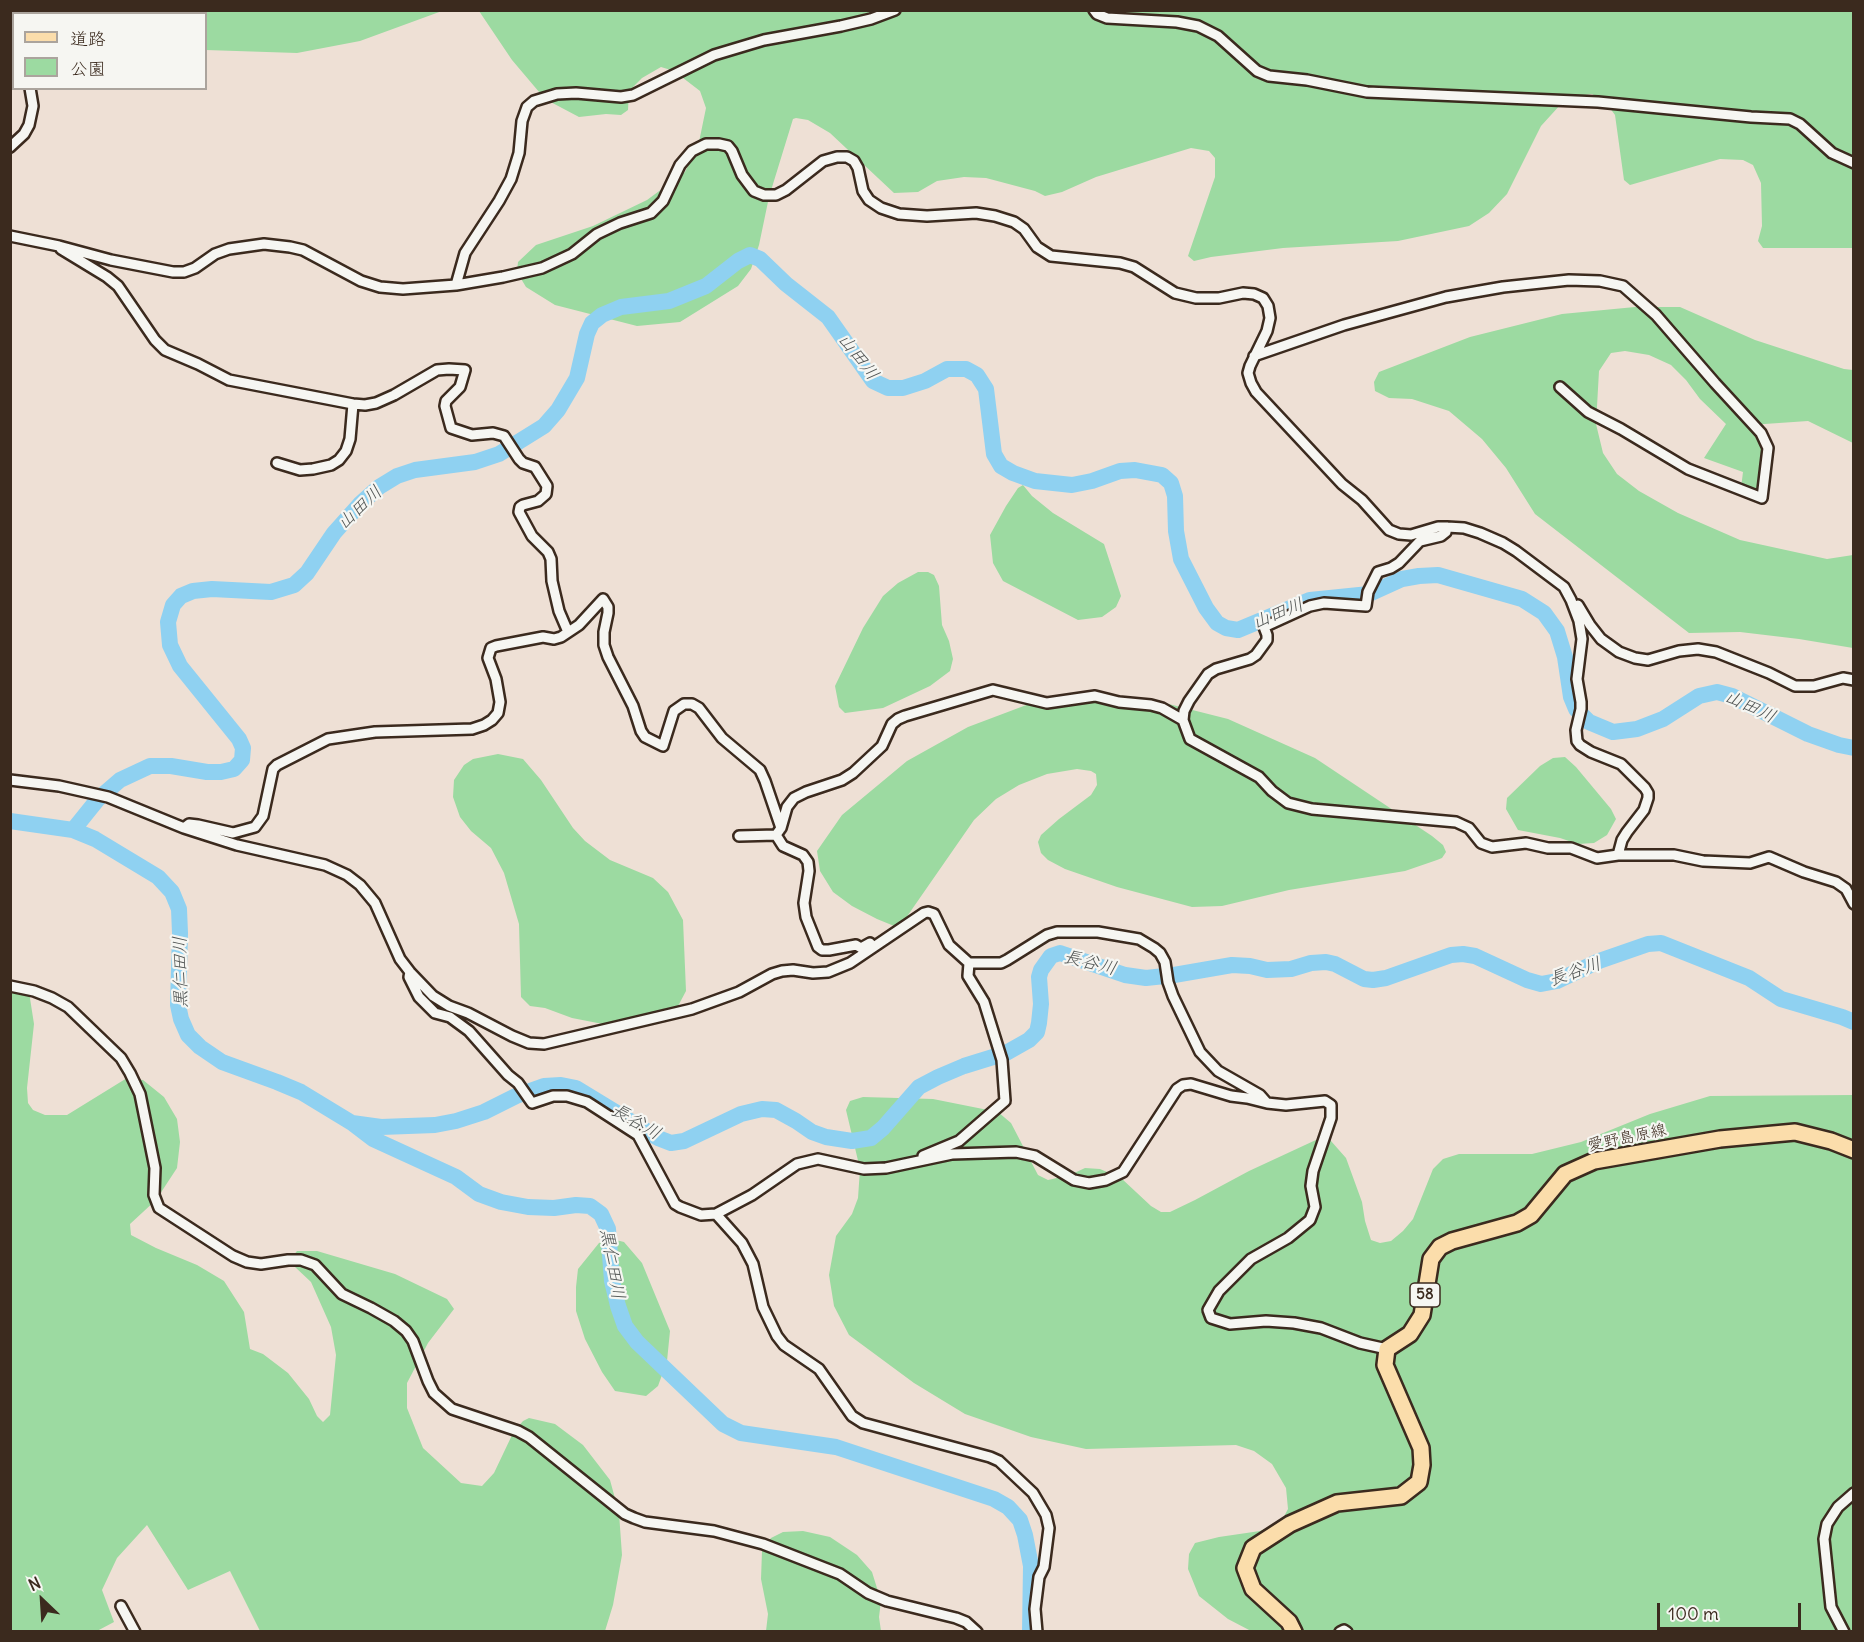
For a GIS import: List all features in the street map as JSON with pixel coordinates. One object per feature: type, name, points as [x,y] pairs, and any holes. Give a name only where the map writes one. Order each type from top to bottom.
[{"type":"main road","name":"愛野島原線","points":[[1387,1349],[1410,1334],[1422,1315],[1431,1259],[1440,1247],[1452,1241],[1517,1223],[1531,1215],[1565,1174],[1594,1161],[1720,1139],[1795,1132],[1831,1141],[1854,1150]]},
{"type":"main road","points":[[1294,1632],[1289,1622],[1253,1589],[1245,1568],[1252,1548],[1290,1524],[1337,1503],[1401,1496],[1419,1482],[1422,1465],[1421,1448],[1385,1365],[1387,1349]]},
{"type":"street","points":[[456,285],[465,253],[511,179],[519,153],[522,121],[528,107],[534,101],[557,94],[576,93],[621,97],[633,95],[714,55],[764,40],[871,19],[895,10]]},
{"type":"street","points":[[1094,10],[1097,14],[1107,18],[1177,22],[1198,26],[1218,36],[1257,71],[1269,76],[1307,80],[1367,92],[1598,102],[1790,119],[1800,124],[1832,153],[1854,163]]},
{"type":"street","points":[[10,147],[24,134],[29,125],[33,106],[30,90]]},
{"type":"street","points":[[10,236],[172,272],[184,272],[195,268],[215,254],[229,249],[264,244],[303,250],[361,281],[380,287],[403,289],[456,285],[542,268],[572,254],[597,234],[620,223],[651,213],[663,201],[680,165],[692,151],[706,144],[719,144],[728,146],[742,175],[754,191],[764,195],[776,195],[786,190],[823,161],[837,156],[847,157],[854,161],[858,168],[862,190],[869,200],[881,208],[899,214],[976,213],[995,216],[1014,222],[1024,229],[1037,246],[1051,256],[1120,263],[1134,267],[1175,293],[1196,298],[1254,294],[1263,298],[1268,306],[1270,318],[1267,331],[1248,373],[1256,392],[1342,484],[1362,500],[1389,530],[1411,535],[1438,527],[1464,528],[1503,543],[1564,587],[1579,621],[1582,639],[1576,679],[1580,714],[1576,735],[1580,745],[1621,764],[1648,793],[1644,810],[1622,840],[1618,855]]},
{"type":"street","points":[[59,246],[66,254],[107,277],[118,286],[155,340],[165,350],[229,380],[353,404],[376,403],[436,370],[465,370],[460,387],[446,400],[445,406],[451,428],[472,435],[499,433],[504,436],[523,463],[537,470],[547,486],[546,494],[538,501],[523,505],[519,512],[532,536],[548,552],[559,611],[568,632]]},
{"type":"street","points":[[1254,356],[1344,325],[1446,297],[1503,287],[1569,280],[1600,281],[1623,286],[1656,315],[1761,433],[1768,448],[1762,498],[1688,469],[1588,412],[1560,387]]},
{"type":"street","points":[[277,463],[300,470],[331,465],[339,460],[346,451],[350,439],[353,404]]},
{"type":"street","points":[[1447,527],[1446,532],[1441,536],[1420,541],[1399,563],[1378,573],[1366,606],[1324,603],[1310,606],[1264,627],[1267,640],[1256,655],[1208,674],[1189,700],[1183,720],[1190,739],[1259,777],[1288,803],[1312,809],[1456,822],[1469,828],[1481,843],[1492,847],[1526,843],[1548,848],[1571,848],[1597,858],[1618,855],[1674,855],[1703,861],[1750,863],[1769,857],[1804,872],[1836,882],[1846,890],[1854,904]]},
{"type":"street","points":[[184,828],[189,824],[233,832],[255,827],[263,816],[273,769],[328,739],[375,732],[472,729],[484,725],[498,712],[500,702],[496,679],[488,658],[491,648],[543,637],[554,639],[561,637],[579,625],[603,599],[608,608],[604,645],[645,737],[663,746],[674,711],[684,704],[692,704],[699,708],[722,738],[760,770],[783,846],[803,855],[808,862],[809,871],[804,903],[806,917],[818,947],[829,950],[856,945],[861,948]]},
{"type":"street","points":[[1571,600],[1580,607],[1601,639],[1619,652],[1635,658],[1648,660],[1679,651],[1698,649],[1716,652],[1795,686],[1814,686],[1843,678],[1854,680]]},
{"type":"street","points":[[778,832],[787,807],[794,798],[842,780],[853,773],[882,746],[892,724],[898,719],[993,690],[1047,703],[1095,696],[1162,708],[1183,720]]},
{"type":"street","points":[[10,780],[91,792],[184,828],[237,845],[325,865],[347,875],[360,885],[375,903],[400,958],[433,996],[449,1006],[468,1012],[530,1043],[544,1044],[692,1009],[739,992],[782,970],[828,972],[850,963],[924,913],[934,914],[950,945],[969,963],[1001,963],[1042,938],[1057,932],[1098,932],[1139,939],[1147,942],[1160,953],[1165,962],[1173,996],[1200,1052],[1218,1071],[1260,1095],[1267,1103]]},
{"type":"street","points":[[740,836],[778,832]]},
{"type":"street","points":[[828,972],[830,967],[908,919],[916,918]]},
{"type":"street","points":[[915,1162],[925,1154],[959,1141],[1003,1104],[1005,1098],[1002,1060],[984,1002],[968,976],[969,963]]},
{"type":"street","points":[[410,972],[409,977],[413,987],[427,1005],[435,1013],[450,1017],[469,1032],[521,1087],[532,1103],[553,1096],[567,1096],[587,1102],[638,1135],[675,1204],[701,1215],[716,1214],[752,1195],[797,1164],[808,1160],[828,1160],[864,1169],[886,1168],[952,1154],[1016,1152],[1035,1156],[1074,1180],[1089,1183],[1107,1180],[1123,1172],[1178,1089],[1183,1085],[1191,1084],[1267,1103],[1286,1105],[1325,1101],[1331,1105],[1331,1118],[1313,1171],[1311,1186],[1315,1206],[1310,1220],[1288,1238],[1251,1259],[1219,1291],[1208,1310],[1211,1318],[1230,1324],[1266,1321],[1294,1323],[1321,1328],[1360,1343],[1387,1349]]},
{"type":"street","points":[[10,986],[34,991],[68,1007],[121,1058],[140,1094],[155,1168],[154,1195],[159,1208],[233,1256],[247,1262],[261,1264],[301,1260],[315,1265],[342,1294],[379,1312],[406,1331],[413,1341],[434,1393],[452,1409],[506,1426],[529,1437],[609,1502],[634,1518],[645,1522],[714,1532],[763,1544],[840,1574],[868,1593],[887,1601],[956,1618],[966,1622],[977,1632]]},
{"type":"street","points":[[716,1214],[742,1243],[753,1264],[763,1307],[777,1336],[784,1345],[819,1369],[852,1416],[863,1423],[990,1457],[999,1461],[1033,1493],[1046,1515],[1049,1528],[1035,1609],[1037,1632]]},
{"type":"street","points":[[1844,1632],[1831,1607],[1824,1539],[1827,1524],[1838,1507],[1854,1493]]},
{"type":"street","points":[[121,1606],[135,1632]]},
{"type":"street","points":[[1340,1632],[1344,1630],[1347,1632]]},
{"type":"green space","points":[[11,10],[30,11],[32,12],[12,12],[11,71]]},
{"type":"green space","points":[[442,11],[360,41],[297,53],[207,50],[207,12],[94,12]]},
{"type":"green space","points":[[479,11],[1853,11],[1853,248],[1763,248],[1758,241],[1762,226],[1761,183],[1753,165],[1743,160],[1720,159],[1630,185],[1624,180],[1615,115],[1604,100],[1592,94],[1569,97],[1561,104],[1541,126],[1507,194],[1489,213],[1469,226],[1398,241],[1283,248],[1194,261],[1188,256],[1215,177],[1215,158],[1209,151],[1191,148],[1096,177],[1062,192],[1045,196],[1035,191],[986,178],[964,177],[937,181],[918,192],[894,193],[830,133],[808,120],[796,118],[793,119],[769,197],[759,245],[751,269],[738,286],[680,322],[637,326],[555,305],[526,287],[517,272],[518,262],[536,245],[593,226],[647,200],[685,172],[699,142],[706,108],[700,91],[674,71],[661,67],[642,78],[629,91],[628,110],[621,115],[579,117],[545,99],[512,60]]},
{"type":"green space","points":[[1635,307],[1680,307],[1755,340],[1853,370],[1853,443],[1808,421],[1750,425],[1760,435],[1766,448],[1758,493],[1741,488],[1743,472],[1704,458],[1726,424],[1700,399],[1671,365],[1649,355],[1625,351],[1611,353],[1599,371],[1596,424],[1603,453],[1617,474],[1639,491],[1678,513],[1740,540],[1827,559],[1853,555],[1853,648],[1740,632],[1689,633],[1535,514],[1506,468],[1482,439],[1449,411],[1412,399],[1389,398],[1375,391],[1374,382],[1379,372],[1470,337],[1562,314]]},
{"type":"green space","points":[[1023,485],[1032,496],[1053,513],[1104,544],[1121,596],[1116,607],[1102,617],[1078,620],[1003,581],[993,563],[990,535],[1006,506],[1018,488]]},
{"type":"green space","points":[[918,572],[928,572],[934,575],[939,586],[942,625],[953,659],[950,671],[930,686],[883,708],[845,713],[839,707],[835,686],[863,628],[883,596],[898,583]]},
{"type":"green space","points":[[1078,692],[1149,699],[1228,719],[1315,758],[1432,836],[1443,845],[1446,852],[1442,858],[1405,871],[1289,890],[1222,906],[1192,907],[1117,887],[1065,869],[1048,860],[1041,853],[1038,842],[1041,835],[1091,795],[1097,785],[1096,774],[1077,769],[1047,774],[1019,785],[996,799],[974,820],[899,928],[852,906],[833,892],[820,871],[817,851],[842,815],[907,761],[968,727],[1029,704]]},
{"type":"green space","points":[[498,754],[523,759],[585,841],[610,860],[653,878],[668,892],[683,920],[686,991],[677,1008],[648,1023],[613,1026],[572,1018],[545,1008],[530,1006],[521,997],[519,924],[504,873],[491,848],[471,831],[460,817],[453,797],[454,780],[464,765],[473,759]]},
{"type":"green space","points":[[1565,757],[1611,809],[1616,819],[1607,835],[1594,843],[1578,844],[1518,830],[1506,809],[1507,798],[1540,766],[1553,758]]},
{"type":"green space","points":[[10,987],[29,992],[34,1024],[27,1088],[28,1103],[33,1110],[45,1115],[67,1115],[127,1078],[143,1080],[164,1097],[177,1119],[180,1142],[177,1168],[156,1200],[130,1224],[131,1235],[197,1265],[224,1281],[244,1312],[250,1349],[263,1354],[288,1373],[309,1399],[317,1416],[323,1422],[330,1415],[336,1355],[331,1327],[311,1282],[295,1267],[292,1257],[297,1251],[317,1251],[395,1274],[447,1299],[454,1309],[428,1343],[407,1383],[407,1408],[423,1448],[461,1483],[482,1486],[494,1473],[513,1433],[523,1421],[529,1418],[555,1424],[583,1445],[610,1480],[619,1513],[622,1555],[613,1605],[605,1631],[260,1631],[230,1571],[188,1590],[147,1525],[117,1558],[102,1590],[114,1622],[97,1631],[11,1631]]},
{"type":"green space","points":[[1853,1095],[1853,1631],[1251,1631],[1228,1619],[1199,1596],[1188,1569],[1189,1554],[1195,1543],[1260,1531],[1281,1522],[1288,1509],[1286,1488],[1272,1464],[1254,1451],[1236,1445],[1086,1449],[1031,1437],[965,1414],[914,1383],[849,1335],[834,1306],[829,1275],[836,1236],[852,1214],[858,1198],[860,1169],[846,1110],[850,1101],[863,1097],[933,1099],[998,1112],[1011,1123],[1038,1175],[1048,1180],[1070,1175],[1085,1168],[1100,1169],[1121,1178],[1151,1206],[1161,1212],[1170,1212],[1249,1171],[1318,1139],[1331,1141],[1346,1158],[1362,1202],[1371,1240],[1380,1243],[1391,1241],[1413,1219],[1433,1169],[1443,1159],[1459,1154],[1532,1154],[1581,1142],[1650,1114],[1710,1096]]},
{"type":"green space","points":[[612,1239],[624,1242],[642,1263],[670,1331],[667,1361],[658,1386],[646,1396],[615,1391],[585,1339],[576,1311],[578,1269],[599,1243]]},
{"type":"green space","points":[[803,1531],[830,1537],[857,1555],[872,1572],[881,1601],[879,1617],[881,1631],[766,1631],[768,1614],[761,1579],[762,1551],[771,1538],[783,1532]]},
{"type":"waterway","name":"山田川","points":[[73,830],[98,799],[120,780],[150,766],[221,772],[234,769],[242,760],[243,748],[239,739],[180,666],[170,645],[168,622],[173,605],[181,596],[193,591],[212,589],[271,592],[294,585],[307,573],[334,533],[379,487],[397,476],[415,470],[475,462],[499,454],[544,426],[558,410],[577,378],[587,334],[592,323],[602,315],[621,307],[669,301],[706,286],[738,261],[750,255],[760,259],[786,284],[828,317],[873,381],[888,388],[903,388],[925,381],[947,369],[966,369],[977,375],[986,389],[994,454],[1001,466],[1013,473],[1035,481],[1072,485],[1120,471],[1135,470],[1162,475],[1171,483],[1175,496],[1176,531],[1181,559],[1206,608],[1217,623],[1226,628],[1238,630],[1310,600],[1369,594],[1402,579],[1438,575],[1522,599],[1544,613],[1557,631],[1565,657],[1571,697],[1576,709],[1589,722],[1613,732],[1637,729],[1663,719],[1699,696],[1717,692],[1732,696],[1808,734],[1854,748]]},
{"type":"waterway","name":"黒仁田川","points":[[10,821],[73,830],[95,839],[158,877],[172,892],[179,909],[178,1005],[181,1019],[188,1035],[200,1047],[222,1062],[301,1092],[352,1123],[373,1139],[456,1177],[479,1194],[501,1202],[528,1207],[590,1206],[601,1214],[608,1229],[612,1281],[625,1326],[637,1342],[723,1424],[741,1433],[836,1447],[994,1499],[1008,1507],[1020,1520],[1031,1566],[1030,1632]]},
{"type":"waterway","name":"長谷川","points":[[352,1123],[381,1127],[435,1125],[484,1112],[516,1096],[544,1086],[561,1085],[576,1088],[658,1138],[671,1143],[684,1141],[741,1114],[762,1109],[776,1110],[812,1132],[826,1137],[852,1141],[871,1138],[883,1128],[919,1087],[964,1066],[1006,1053],[1029,1040],[1037,1032],[1039,1023],[1041,970],[1051,956],[1060,953],[1125,975],[1146,978],[1232,965],[1267,970],[1291,969],[1311,963],[1326,962],[1335,964],[1364,979],[1373,980],[1386,978],[1451,955],[1463,954],[1475,956],[1541,984],[1557,981],[1599,961],[1648,944],[1661,943],[1749,978],[1781,999],[1854,1022]]}]
